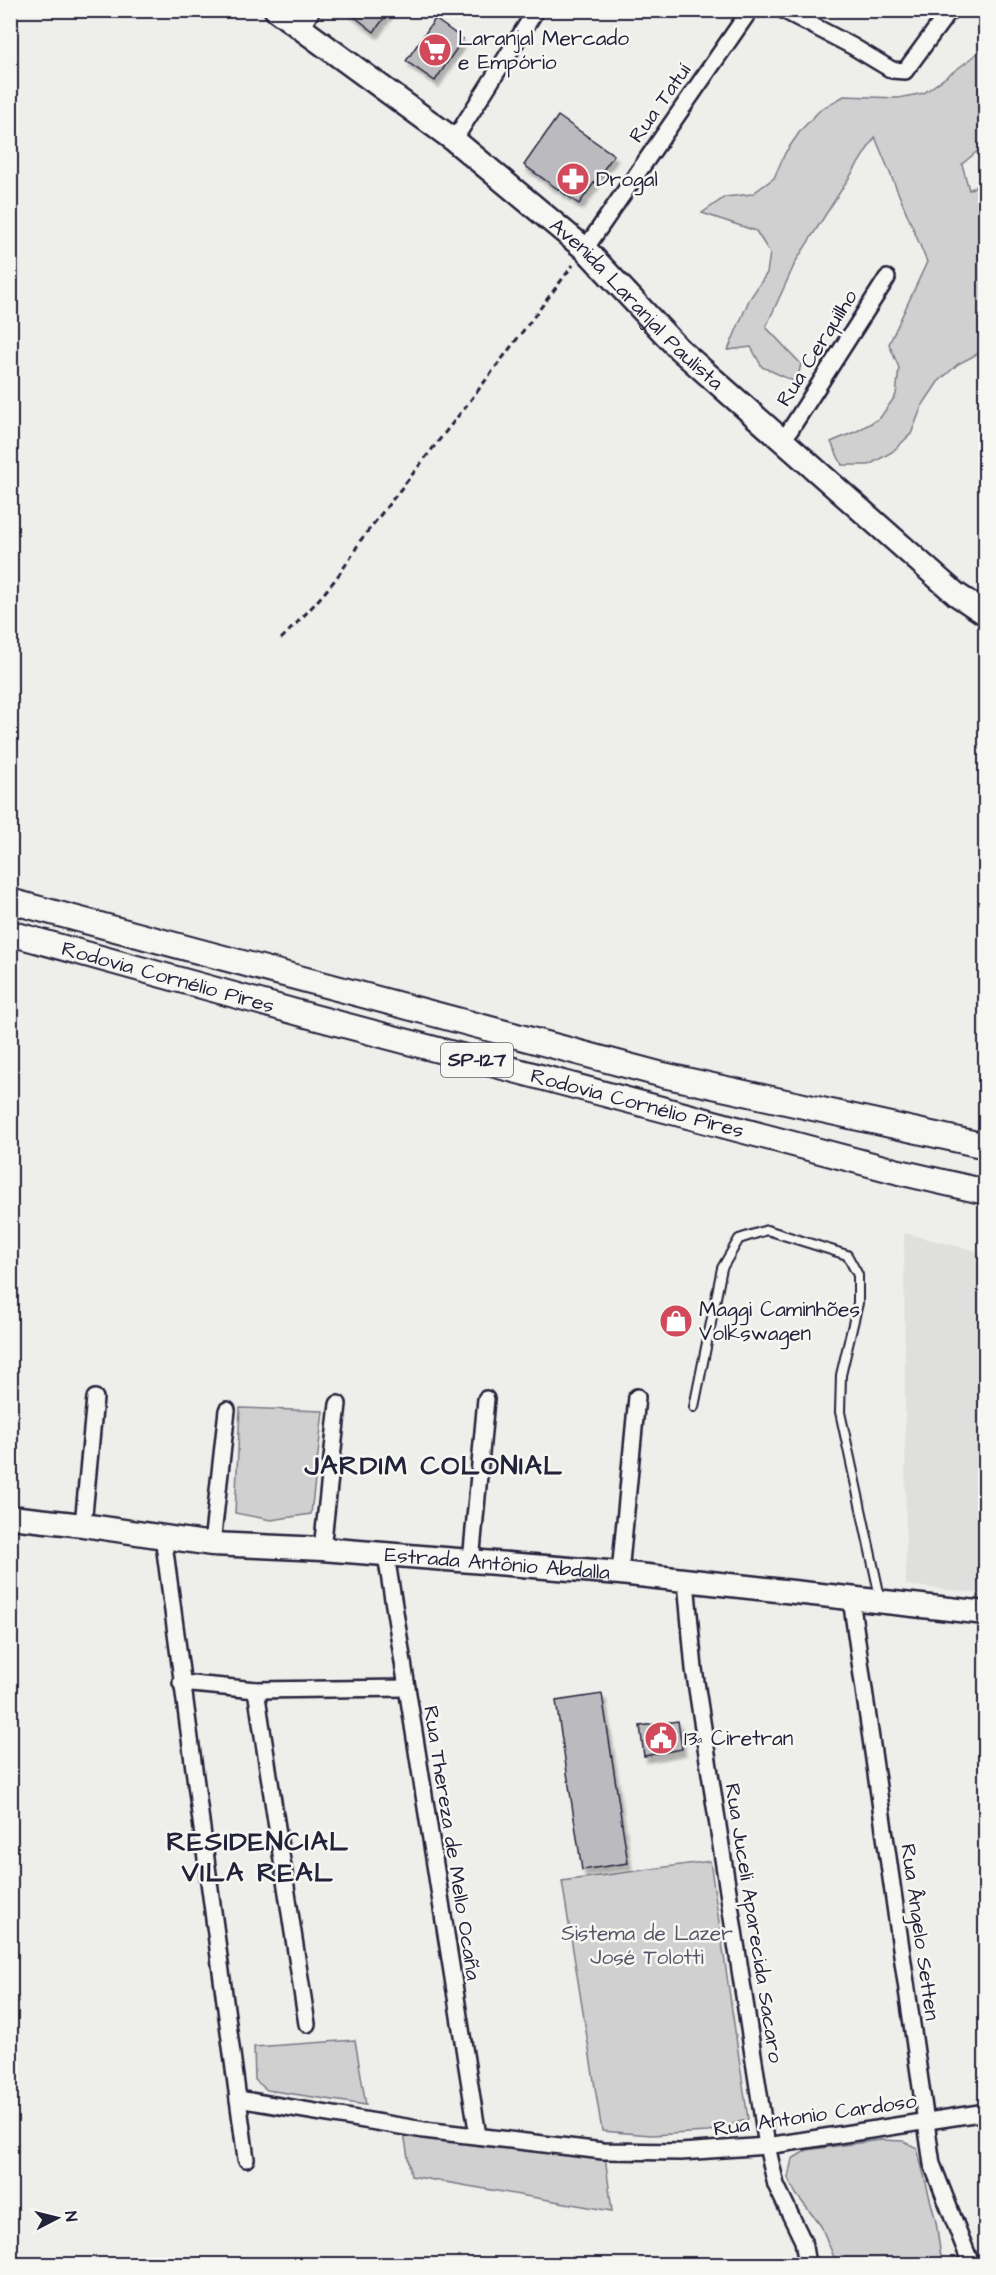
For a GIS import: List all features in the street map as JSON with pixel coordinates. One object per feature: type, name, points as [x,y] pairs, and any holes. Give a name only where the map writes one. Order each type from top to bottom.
[{"type":"main road","name":"Rodovia Cornélio Pires","points":[[10,901],[663,1075],[986,1146]]},
{"type":"main road","name":"Rodovia Cornélio Pires","points":[[10,933],[333,1022],[887,1169],[986,1192]]},
{"type":"street","name":"Avenida Laranjal Paulista","points":[[276,10],[306,19],[585,249],[679,349],[956,594],[986,614]]},
{"type":"street","points":[[454,140],[536,10]]},
{"type":"street","name":"Rua Tatuí","points":[[585,249],[750,10]]},
{"type":"street","points":[[783,10],[892,70],[905,70],[950,10]]},
{"type":"street","name":"Rua Cerquilho","points":[[783,441],[887,278]]},
{"type":"street","points":[[620,1573],[637,1397]]},
{"type":"street","points":[[83,1525],[95,1398]]},
{"type":"street","points":[[471,1562],[486,1400]]},
{"type":"street","points":[[322,1549],[338,1404]]},
{"type":"street","points":[[212,1544],[227,1410]]},
{"type":"street","name":"Estrada Antônio Abdalla","points":[[10,1517],[212,1544],[322,1549],[620,1573],[986,1613]]},
{"type":"street","points":[[163,1536],[246,2159]]},
{"type":"street","name":"Rua Thereza de Mello Ocaña","points":[[386,1555],[478,2136]]},
{"type":"street","name":"Rua Juceli Aparecida Sacaro","points":[[686,1581],[694,1669],[767,2146],[776,2185],[802,2241],[807,2265]]},
{"type":"street","name":"Rua Ângelo Setten","points":[[851,1599],[932,2164],[971,2265]]},
{"type":"street","points":[[181,1683],[256,1690],[406,1688]]},
{"type":"street","points":[[256,1690],[307,2024]]},
{"type":"street","name":"Rua Antonio Cardoso","points":[[238,2099],[399,2126],[603,2151],[681,2152],[767,2146],[986,2112]]},
{"type":"lane","points":[[694,1407],[722,1268],[739,1239],[767,1230],[847,1255],[858,1275],[858,1303],[841,1376],[840,1412],[881,1602]]},
{"type":"path","points":[[281,639],[307,613],[348,564],[360,541],[585,249]]},
{"type":"shaded area","points":[[904,1233],[985,1253],[985,1594],[906,1585]]},
{"type":"green space","points":[[985,45],[985,145],[962,164],[969,190],[985,181],[985,350],[958,364],[938,382],[922,406],[911,434],[892,452],[869,465],[842,465],[831,442],[880,418],[896,395],[899,368],[889,344],[927,262],[875,137],[796,261],[766,327],[801,364],[797,381],[762,367],[751,347],[728,350],[749,300],[767,273],[770,253],[756,231],[702,213],[725,197],[752,194],[774,178],[785,153],[801,130],[821,109],[844,96],[898,98],[924,93],[972,58]]},
{"type":"green space","points":[[240,1408],[323,1411],[311,1514],[271,1520],[235,1513]]},
{"type":"green space","name":"Sistema de Lazer José Tolotti","points":[[710,1861],[748,2119],[708,2132],[651,2135],[602,2131],[562,1881]]},
{"type":"green space","points":[[355,2040],[366,2105],[267,2090],[255,2080],[254,2047]]},
{"type":"green space","points":[[404,2133],[605,2156],[612,2211],[411,2176]]},
{"type":"green space","points":[[880,2140],[903,2141],[917,2148],[936,2222],[942,2264],[875,2264],[834,2257],[821,2226],[796,2194],[788,2178],[792,2159],[807,2150]]},
{"type":"building","points":[[346,10],[390,10],[374,32]]},
{"type":"building","name":"Laranjal Mercado e Empório","points":[[435,19],[463,39],[435,81],[406,61]]},
{"type":"building","points":[[558,116],[614,155],[579,204],[524,165]]},
{"type":"building","points":[[602,1694],[628,1863],[582,1870],[556,1701]]},
{"type":"building","name":"13ª Ciretran","points":[[678,1721],[682,1749],[644,1756],[640,1726]]},
{"type":"place","name":"Laranjal Mercado e Empório","points":[[435,50]]},
{"type":"place","name":"Drogal","points":[[573,179]]},
{"type":"place","name":"Maggi Caminhões Volkswagen","points":[[676,1321]]},
{"type":"place","name":"13ª Ciretran","points":[[661,1738]]},
{"type":"district","name":"JARDIM COLONIAL","points":[[434,1466]]},
{"type":"district","name":"RESIDENCIAL VILA REAL","points":[[258,1858]]}]
